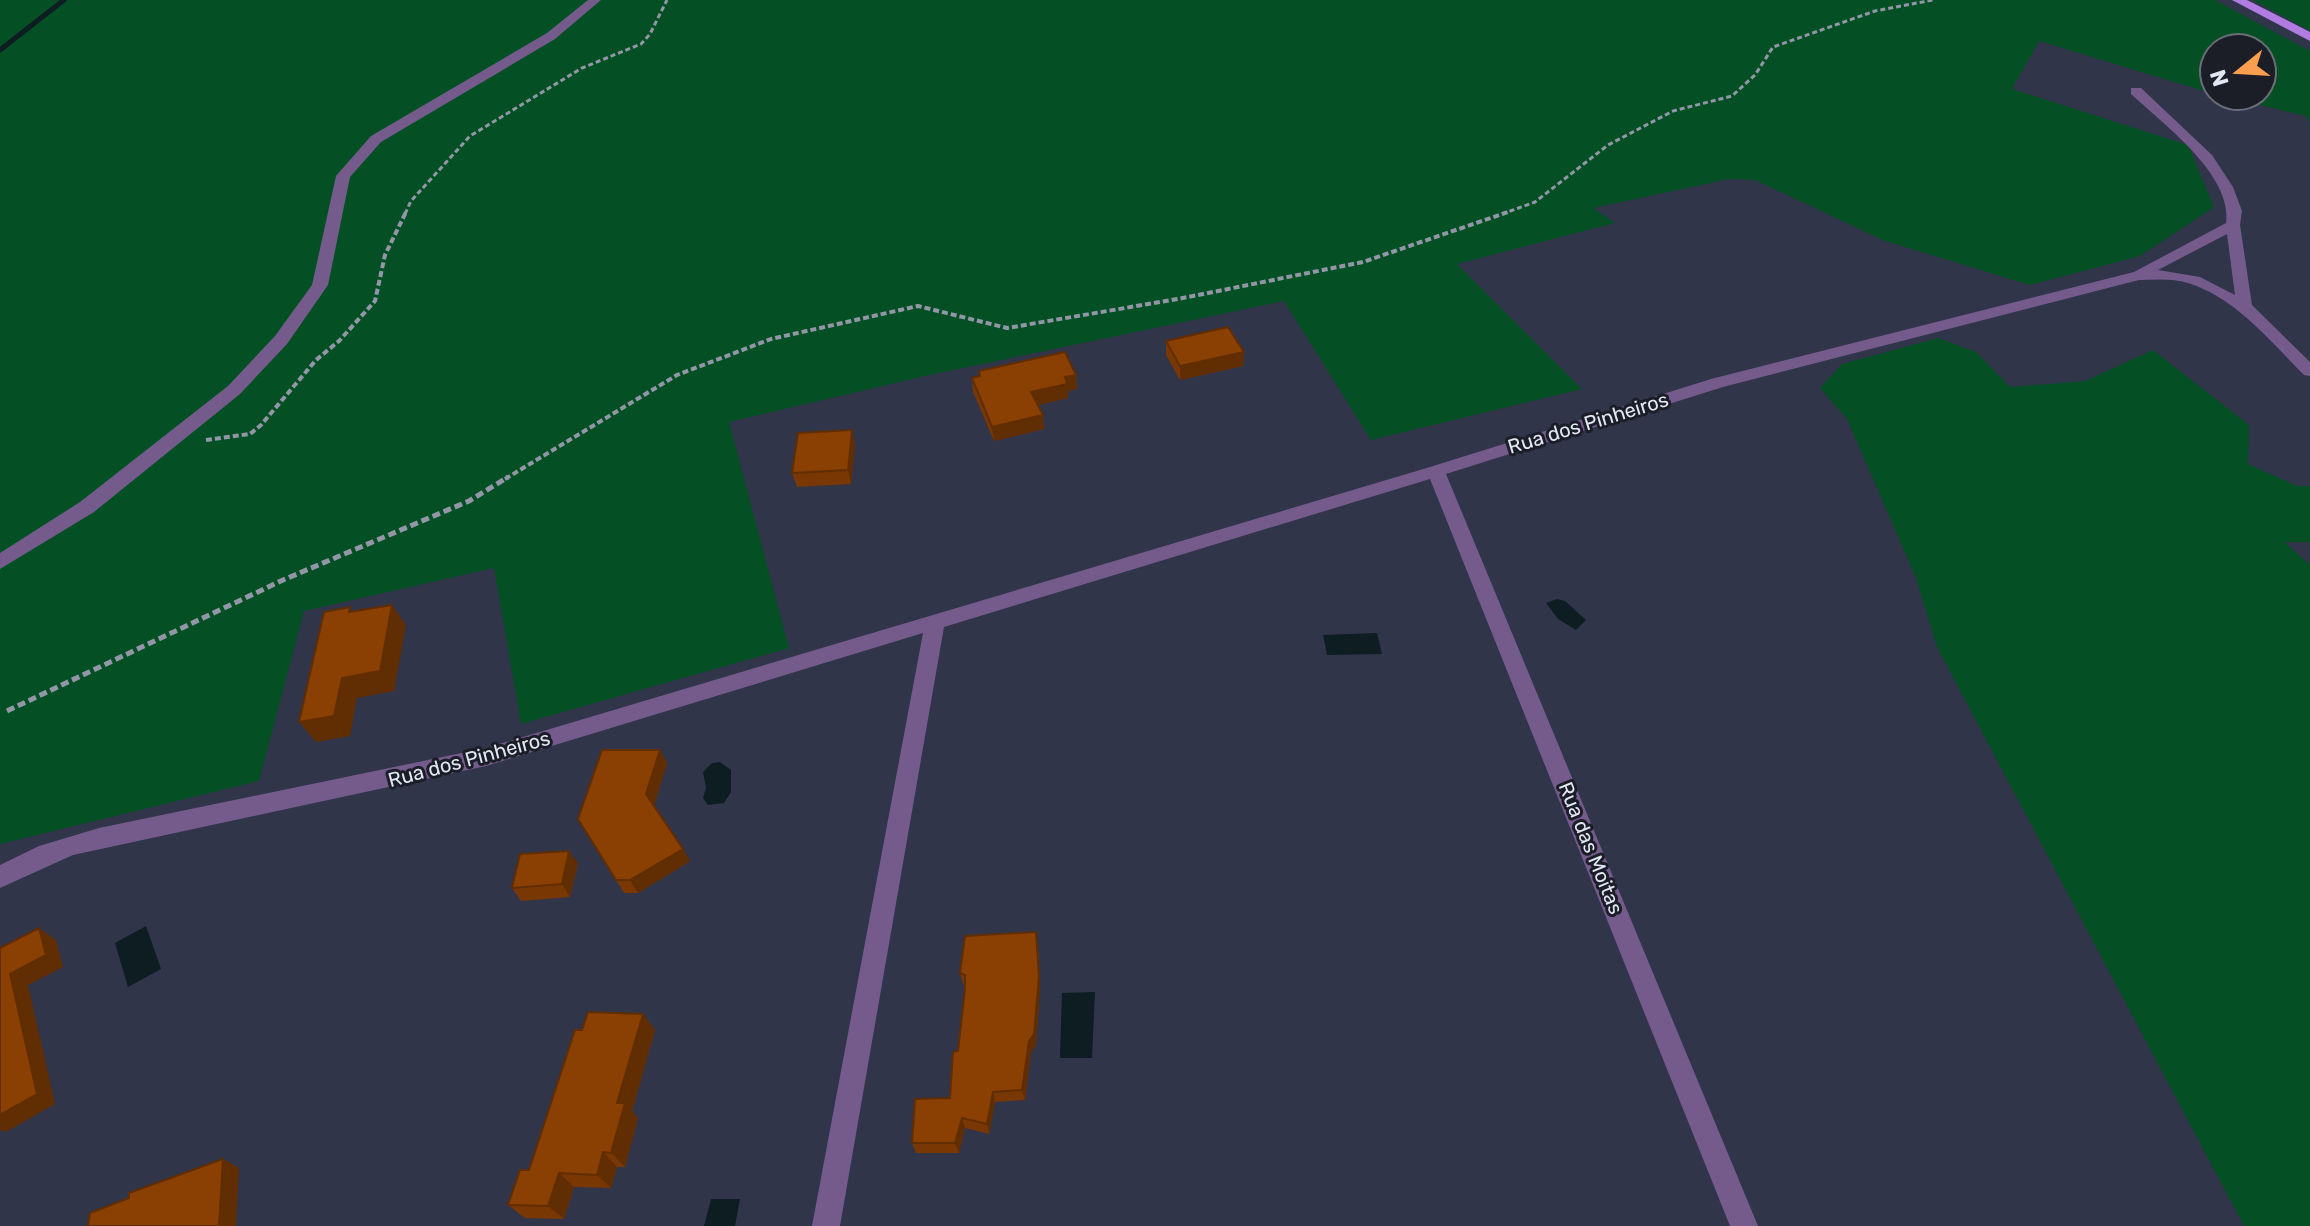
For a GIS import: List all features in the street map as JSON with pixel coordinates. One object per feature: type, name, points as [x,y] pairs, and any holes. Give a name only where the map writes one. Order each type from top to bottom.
[{"type":"main road","points":[[2238,0],[2310,37]]},
{"type":"street","points":[[0,562],[87,507],[222,399],[281,340],[320,285],[343,176],[376,139],[551,36],[595,0]]},
{"type":"street","points":[[2136,91],[2207,158],[2226,187],[2235,211],[2233,225],[2244,306]]},
{"type":"street","points":[[2139,275],[2233,225]]},
{"type":"street","name":"Rua dos Pinheiros","points":[[0,877],[21,863],[80,842],[413,775],[486,757],[1436,471],[1717,383],[2139,275],[2171,275],[2195,280],[2244,306],[2310,371]]},
{"type":"street","name":"Rua das Moitas","points":[[1436,471],[1744,1226]]},
{"type":"street","points":[[826,1226],[935,622]]},
{"type":"path","points":[[196,445],[210,439],[250,434],[316,360],[339,341],[375,301],[385,255],[411,201],[470,136],[582,68],[641,44],[650,34],[667,0]]},
{"type":"path","points":[[7,711],[283,580],[469,501],[677,375],[771,339],[918,306],[1007,328],[1178,299],[1363,262],[1535,202],[1608,145],[1673,111],[1732,96],[1755,75],[1773,47],[1875,11],[1933,0]]},
{"type":"green space","points":[[0,0],[2215,0],[2275,32],[2198,32],[2198,89],[2039,41],[2012,89],[2188,145],[2214,207],[2140,256],[2030,285],[1885,241],[1755,180],[1729,179],[1593,208],[1615,223],[1457,264],[1582,389],[1371,440],[1284,301],[925,376],[729,422],[789,648],[521,724],[494,568],[304,611],[259,781],[0,844]]},
{"type":"green space","points":[[2253,0],[2310,0],[2310,31]]},
{"type":"green space","points":[[2278,34],[2310,51],[2310,122],[2306,116],[2278,109]]},
{"type":"green space","points":[[1938,338],[1976,352],[2010,387],[2085,381],[2153,350],[2249,425],[2248,464],[2297,486],[2310,486],[2310,542],[2284,542],[2310,565],[2310,1226],[2244,1226],[1937,647],[1916,578],[1847,419],[1820,388],[1842,364]]},
{"type":"shaded area","points":[[1557,599],[1565,601],[1586,620],[1576,630],[1558,619],[1546,603]]},
{"type":"shaded area","points":[[1377,633],[1382,654],[1327,655],[1323,635]]},
{"type":"shaded area","points":[[720,762],[731,770],[731,792],[724,803],[708,805],[703,798],[706,788],[703,772],[712,763]]},
{"type":"shaded area","points":[[146,926],[161,969],[128,987],[115,943]]},
{"type":"shaded area","points":[[1095,992],[1092,1058],[1060,1058],[1062,993]]},
{"type":"shaded area","points":[[711,1199],[740,1199],[735,1226],[704,1226]]},
{"type":"building","points":[[1228,327],[1244,352],[1180,366],[1166,341]]},
{"type":"building","points":[[1065,352],[1076,375],[1065,377],[1067,384],[1031,392],[1043,415],[992,427],[972,378],[980,376],[979,371]]},
{"type":"building","points":[[852,430],[848,470],[792,473],[798,433]]},
{"type":"building","points":[[392,605],[380,671],[342,678],[334,716],[299,722],[324,612],[350,607],[349,612]]},
{"type":"building","points":[[602,750],[660,750],[646,794],[683,849],[630,880],[616,880],[578,819]]},
{"type":"building","points":[[569,851],[562,884],[512,888],[520,854]]},
{"type":"building","points":[[39,928],[46,955],[10,974],[37,1094],[0,1115],[0,948]]},
{"type":"building","points":[[1036,932],[1039,976],[1034,1034],[1029,1041],[1022,1090],[993,1092],[987,1124],[962,1118],[955,1143],[912,1143],[915,1099],[950,1098],[953,1052],[958,1051],[965,989],[965,975],[960,973],[965,936]]},
{"type":"building","points":[[588,1012],[643,1014],[617,1103],[625,1103],[611,1153],[603,1152],[597,1175],[559,1173],[548,1206],[508,1205],[520,1170],[529,1170],[575,1030],[582,1030]]},
{"type":"building","points":[[223,1159],[219,1226],[88,1226],[90,1213],[129,1198],[129,1193]]},
{"type":"waterway","points":[[0,50],[64,0]]}]
